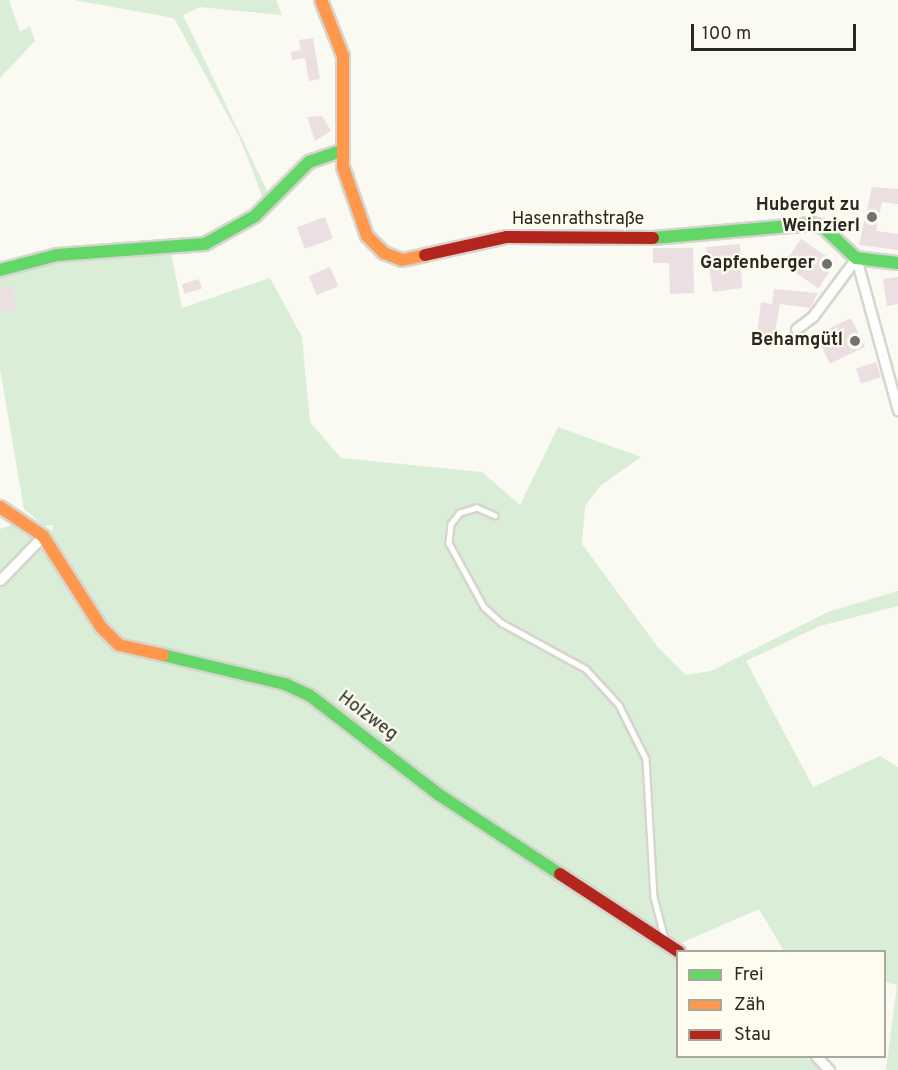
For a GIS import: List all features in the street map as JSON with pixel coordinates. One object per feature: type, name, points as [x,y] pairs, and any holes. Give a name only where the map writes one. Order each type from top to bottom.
[{"type":"street","name":"Hasenrathstraße","points":[[321,0],[343,56],[341,151],[367,236],[384,253],[402,260],[507,237],[642,239],[812,224],[856,258]]},
{"type":"street","points":[[0,270],[57,255],[205,244],[255,216],[309,162],[341,151]]},
{"type":"street","points":[[856,258],[898,262]]},
{"type":"street","points":[[796,329],[813,316],[856,258]]},
{"type":"street","points":[[856,258],[898,410]]},
{"type":"street","points":[[0,507],[43,536],[0,580]]},
{"type":"street","name":"Holzweg","points":[[43,536],[101,627],[119,645],[285,684],[309,695],[438,794],[677,950]]},
{"type":"street","points":[[818,1058],[829,1070]]},
{"type":"lane","points":[[495,516],[477,508],[460,513],[451,524],[449,543],[484,607],[502,623],[586,669],[619,705],[646,759],[654,897],[665,942]]},
{"type":"green space","points":[[0,0],[9,0],[20,32],[30,26],[35,41],[0,78]]},
{"type":"green space","points":[[74,0],[276,0],[282,15],[200,7],[183,15],[270,197],[265,203],[239,136],[174,18]]},
{"type":"green space","points":[[109,250],[113,258],[171,252],[182,308],[270,278],[302,337],[310,422],[341,458],[482,472],[520,505],[558,427],[641,457],[600,486],[585,506],[582,544],[657,646],[686,675],[711,671],[828,612],[898,591],[898,606],[820,626],[746,661],[813,787],[880,756],[898,767],[898,1070],[886,1070],[897,985],[886,982],[886,950],[783,950],[759,909],[679,944],[439,789],[309,691],[121,641],[110,630],[50,538],[53,525],[44,526],[24,509],[0,369],[0,259],[1,265]]},
{"type":"green space","points":[[17,523],[34,539],[0,572],[0,529]]},
{"type":"green space","points":[[39,548],[47,548],[65,572],[111,650],[286,687],[454,814],[676,958],[676,1058],[807,1058],[823,1070],[0,1070],[0,587]]},
{"type":"building","points":[[313,38],[320,79],[309,81],[305,58],[292,60],[291,52],[301,50],[299,40]]},
{"type":"building","points":[[322,116],[331,131],[315,141],[307,117]]},
{"type":"building","name":"Hubergut zu Weinzierl","points":[[872,187],[898,189],[898,204],[882,202],[876,231],[898,234],[898,250],[859,245]]},
{"type":"building","points":[[325,217],[333,239],[305,249],[297,227]]},
{"type":"building","name":"Gapfenberger","points":[[801,239],[836,262],[818,288],[784,265]]},
{"type":"building","points":[[740,244],[742,288],[713,292],[706,247]]},
{"type":"building","points":[[653,248],[693,248],[694,293],[670,294],[669,263],[653,263]]},
{"type":"building","points":[[330,267],[338,286],[317,295],[309,276]]},
{"type":"building","points":[[898,277],[898,304],[887,306],[883,279]]},
{"type":"building","points":[[199,279],[202,289],[185,294],[182,284]]},
{"type":"building","points":[[12,286],[16,310],[1,312],[0,289]]},
{"type":"building","points":[[774,289],[818,293],[810,308],[780,304],[774,336],[757,335],[761,302],[772,304]]},
{"type":"building","name":"Behamgütl","points":[[851,318],[865,347],[830,364],[816,335]]},
{"type":"building","points":[[876,362],[881,377],[861,384],[856,368]]},
{"type":"traffic: fast","points":[[0,270],[57,255],[205,244],[255,216],[309,162],[341,151]]},
{"type":"traffic: fast","points":[[653,238],[812,224],[823,227],[856,258],[898,263]]},
{"type":"traffic: fast","points":[[163,655],[285,684],[309,695],[438,794],[560,874]]},
{"type":"traffic: slow","points":[[321,0],[343,56],[343,167],[367,236],[384,253],[402,260],[425,255]]},
{"type":"traffic: slow","points":[[0,507],[43,536],[101,627],[119,645],[163,655]]},
{"type":"traffic: jam","points":[[425,255],[507,237],[653,238]]},
{"type":"traffic: jam","points":[[560,874],[676,950]]},
{"type":"place","name":"Hubergut zu Weinzierl","points":[[872,217]]},
{"type":"place","name":"Gapfenberger","points":[[827,264]]},
{"type":"place","name":"Behamgütl","points":[[855,341]]}]
